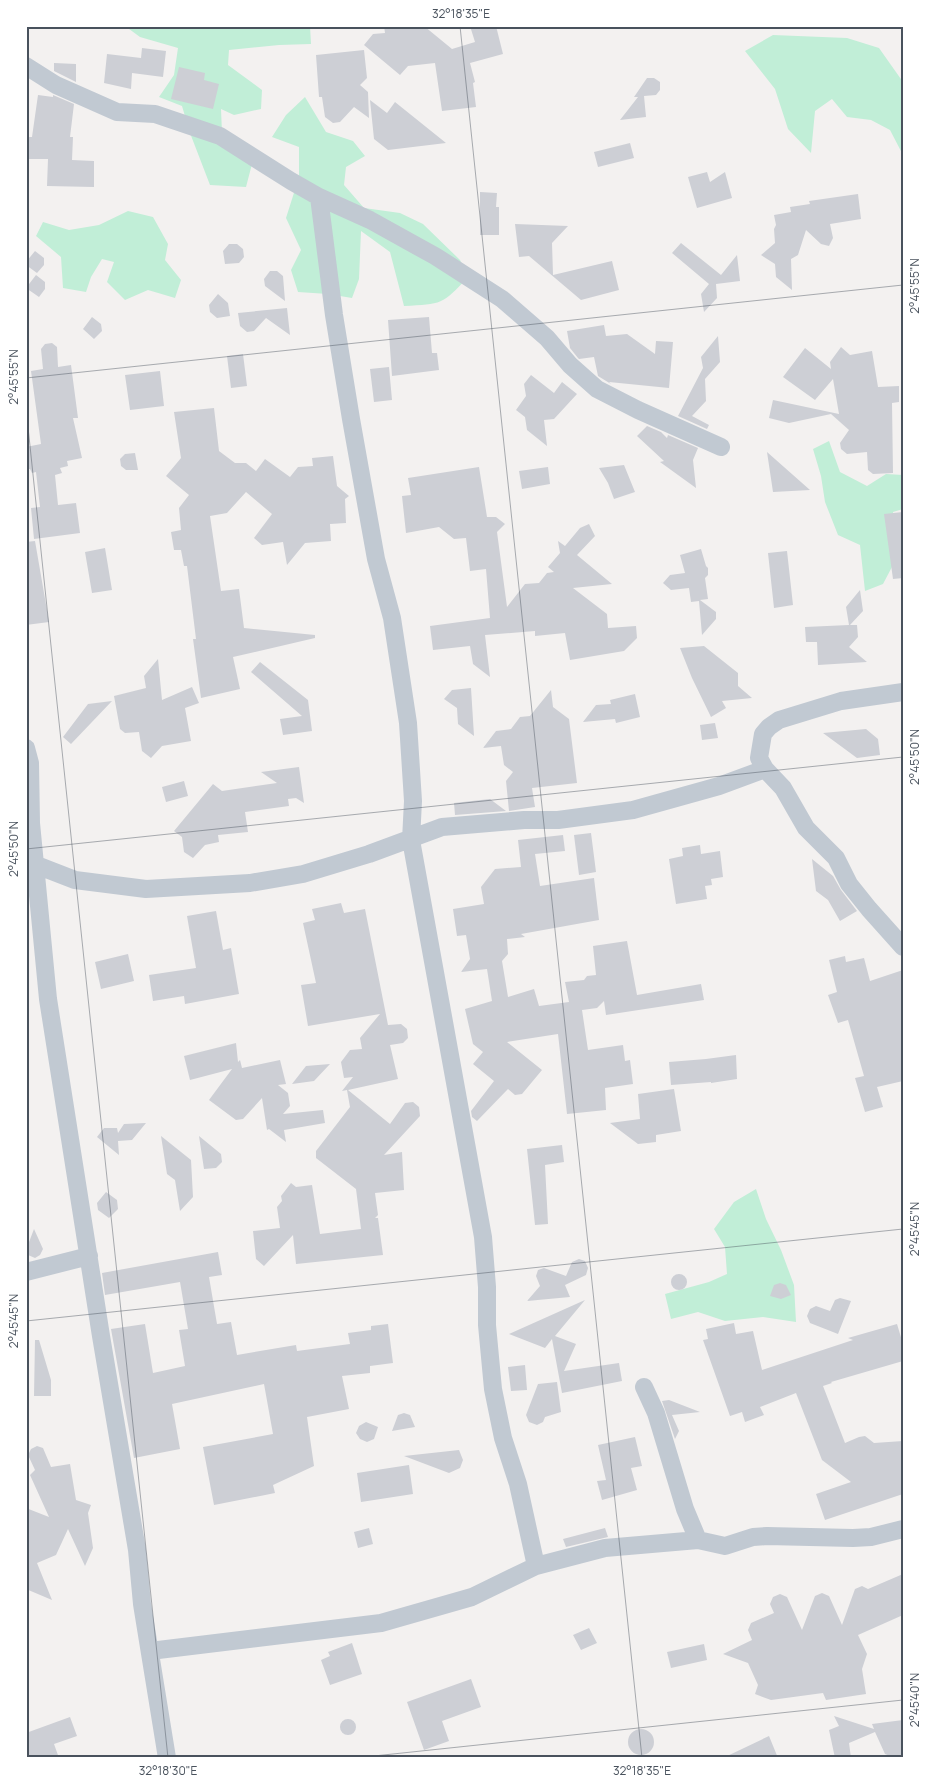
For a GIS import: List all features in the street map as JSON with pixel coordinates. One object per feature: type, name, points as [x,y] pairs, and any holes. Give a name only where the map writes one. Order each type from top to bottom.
[{"type":"street","points":[[26,66],[56,85],[117,112],[155,114],[220,136],[291,181],[370,220],[435,256],[502,299],[547,338],[570,365],[597,389],[638,410],[721,447]]},
{"type":"street","points":[[319,196],[334,315],[351,419],[376,559],[392,618],[408,723],[413,801],[411,840],[483,1237],[487,1286],[487,1324],[493,1389],[503,1438],[518,1484],[536,1566]]},
{"type":"street","points":[[903,692],[841,701],[779,720],[768,727],[763,734],[759,758],[765,769],[783,788],[806,828],[836,858],[849,884],[903,947]]},
{"type":"street","points":[[26,748],[30,763],[31,863],[48,999],[100,1336],[137,1550],[142,1604],[168,1758]]},
{"type":"street","points":[[31,863],[75,880],[146,889],[250,883],[303,874],[411,840],[426,832],[442,827],[515,821],[558,820],[633,810],[719,786],[765,769]]},
{"type":"street","points":[[26,1272],[89,1256]]},
{"type":"street","points":[[644,1387],[656,1413],[685,1509],[698,1540]]},
{"type":"street","points":[[150,1651],[381,1623],[472,1597],[536,1566],[605,1548],[698,1540],[725,1546],[753,1537],[767,1536],[853,1538],[903,1529]]},
{"type":"green space","points":[[125,26],[310,26],[311,44],[229,50],[228,65],[262,90],[261,109],[234,115],[221,109],[222,133],[252,164],[246,187],[210,185],[182,106],[159,97],[174,75],[178,48],[140,37]]},
{"type":"green space","points":[[773,35],[847,38],[879,48],[903,82],[903,155],[890,130],[871,120],[847,117],[832,99],[815,111],[811,153],[788,129],[775,89],[745,51]]},
{"type":"green space","points":[[305,97],[326,132],[353,141],[365,156],[346,167],[344,185],[364,208],[400,213],[423,224],[460,260],[468,277],[446,298],[426,305],[404,306],[390,252],[361,231],[359,279],[352,298],[298,292],[291,270],[301,250],[286,218],[299,177],[299,147],[272,137],[286,115]]},
{"type":"green space","points":[[128,211],[153,217],[168,244],[165,260],[181,280],[175,298],[148,290],[125,300],[107,282],[114,262],[102,259],[91,277],[86,292],[63,288],[61,257],[36,236],[43,222],[69,230],[99,225]]},
{"type":"green space","points":[[829,441],[840,472],[867,486],[886,474],[903,475],[903,509],[893,512],[896,532],[903,532],[903,581],[893,565],[883,584],[865,591],[860,545],[838,535],[825,502],[821,476],[813,449]]},
{"type":"green space","points":[[756,1189],[766,1219],[781,1250],[794,1285],[796,1322],[763,1317],[725,1321],[698,1312],[671,1319],[665,1294],[709,1282],[727,1274],[725,1247],[714,1229],[734,1202]]},
{"type":"building","points":[[384,26],[424,26],[452,49],[475,42],[470,26],[496,26],[503,54],[470,63],[475,82],[473,83],[476,107],[442,111],[435,63],[408,66],[400,75],[364,45],[373,34],[385,33]]},
{"type":"building","points":[[142,48],[166,51],[163,77],[132,73],[131,89],[104,83],[107,54],[141,58]]},
{"type":"building","points":[[364,50],[367,78],[360,85],[368,92],[369,118],[354,107],[340,122],[333,123],[325,117],[322,97],[319,97],[316,55]]},
{"type":"building","points":[[54,63],[76,64],[76,82],[54,71]]},
{"type":"building","points":[[179,67],[205,73],[204,80],[219,84],[213,109],[171,99]]},
{"type":"building","points":[[647,78],[654,78],[660,82],[660,90],[656,95],[644,96],[646,117],[620,120],[638,97],[634,97]]},
{"type":"building","points":[[38,95],[53,97],[53,95],[74,104],[70,137],[73,137],[72,160],[94,161],[94,187],[47,186],[48,159],[26,159],[26,137],[32,137]]},
{"type":"building","points":[[370,100],[387,113],[395,102],[446,143],[388,150],[374,139]]},
{"type":"building","points":[[630,143],[634,158],[598,167],[594,152]]},
{"type":"building","points":[[707,172],[710,182],[725,172],[732,198],[697,208],[688,177]]},
{"type":"building","points":[[480,192],[497,193],[496,207],[499,207],[499,235],[480,235]]},
{"type":"building","points":[[858,194],[861,219],[830,224],[833,238],[829,246],[821,244],[806,230],[798,255],[791,259],[792,290],[776,277],[775,264],[761,255],[775,243],[774,229],[776,225],[774,215],[791,212],[790,207],[810,204],[809,201]]},
{"type":"building","points":[[515,224],[568,226],[552,243],[553,275],[612,261],[619,290],[581,300],[529,256],[519,257]]},
{"type":"building","points":[[681,243],[721,275],[737,255],[740,281],[716,284],[717,298],[704,312],[701,294],[709,284],[672,253]]},
{"type":"building","points":[[229,244],[237,244],[243,249],[244,257],[239,263],[225,264],[223,251]]},
{"type":"building","points":[[35,251],[44,258],[44,265],[37,273],[26,265],[26,262]]},
{"type":"building","points":[[270,271],[277,271],[283,276],[285,301],[265,286],[264,279]]},
{"type":"building","points":[[36,275],[45,282],[45,289],[39,297],[26,288]]},
{"type":"building","points":[[218,294],[228,303],[230,316],[217,318],[210,312],[209,305]]},
{"type":"building","points":[[287,308],[290,335],[266,318],[254,331],[247,332],[240,326],[238,313]]},
{"type":"building","points":[[92,317],[101,324],[102,331],[94,339],[83,329]]},
{"type":"building","points":[[429,317],[432,353],[437,353],[439,370],[392,376],[388,320]]},
{"type":"building","points":[[604,325],[606,336],[627,334],[655,354],[656,341],[673,342],[669,388],[609,382],[611,384],[598,376],[594,357],[579,359],[570,348],[567,331]]},
{"type":"building","points":[[718,336],[720,362],[705,379],[706,401],[692,416],[709,425],[707,429],[678,416],[703,368],[701,357]]},
{"type":"building","points":[[52,343],[57,347],[58,367],[71,365],[78,418],[73,418],[82,458],[67,461],[68,466],[60,468],[62,473],[55,475],[58,505],[76,503],[80,533],[34,539],[31,508],[40,507],[36,472],[32,473],[30,469],[26,469],[26,447],[41,444],[31,371],[43,369],[41,349],[45,344]]},
{"type":"building","points":[[841,347],[850,355],[872,351],[878,387],[899,386],[899,402],[892,403],[893,473],[873,474],[868,470],[867,452],[847,454],[841,449],[840,443],[849,430],[831,414],[789,423],[769,418],[773,400],[839,414],[833,379],[815,400],[783,377],[805,348],[831,369],[830,362]]},
{"type":"building","points":[[243,354],[247,386],[231,388],[227,356]]},
{"type":"building","points":[[389,367],[392,400],[374,402],[370,369]]},
{"type":"building","points":[[160,371],[164,406],[130,410],[125,375]]},
{"type":"building","points":[[531,375],[554,393],[562,382],[577,394],[554,419],[544,420],[547,446],[527,430],[525,417],[516,410],[526,396],[524,384]]},
{"type":"building","points":[[214,408],[219,451],[235,463],[246,463],[256,471],[265,459],[290,477],[298,467],[313,466],[312,458],[333,456],[337,486],[349,496],[345,499],[346,523],[330,524],[331,541],[305,543],[287,565],[283,542],[262,545],[254,538],[272,514],[246,492],[227,513],[210,516],[221,591],[239,589],[244,628],[315,635],[315,638],[233,657],[240,689],[201,698],[193,639],[196,639],[187,566],[184,566],[181,550],[174,550],[171,532],[181,530],[179,508],[189,495],[166,476],[181,458],[174,412]]},
{"type":"building","points":[[647,426],[661,432],[667,438],[668,435],[698,448],[693,460],[696,488],[660,462],[664,461],[637,436]]},
{"type":"building","points":[[767,452],[810,490],[773,492]]},
{"type":"building","points":[[135,453],[138,470],[126,470],[121,466],[120,459],[125,454]]},
{"type":"building","points":[[624,465],[635,492],[614,499],[608,483],[599,468]]},
{"type":"building","points":[[479,467],[487,517],[496,517],[505,524],[497,532],[507,607],[525,584],[539,583],[547,573],[554,572],[548,567],[560,553],[558,541],[565,546],[580,528],[589,524],[595,536],[577,555],[612,584],[573,588],[607,614],[608,628],[636,626],[637,638],[624,651],[570,660],[565,633],[535,636],[535,631],[485,635],[490,677],[473,664],[470,646],[433,650],[430,626],[490,618],[486,569],[470,571],[466,538],[454,539],[439,527],[406,533],[402,496],[411,495],[408,478]]},
{"type":"building","points":[[548,467],[550,484],[522,489],[519,471]]},
{"type":"building","points":[[903,512],[903,578],[893,579],[884,514]]},
{"type":"building","points":[[35,541],[49,622],[26,625],[26,542]]},
{"type":"building","points":[[105,548],[112,590],[92,593],[85,552]]},
{"type":"building","points":[[701,549],[708,568],[708,575],[705,578],[708,599],[700,600],[716,612],[716,619],[702,635],[699,601],[691,602],[689,588],[671,590],[663,583],[670,575],[685,573],[680,555]]},
{"type":"building","points":[[787,551],[793,605],[774,608],[768,553]]},
{"type":"building","points":[[860,590],[863,611],[850,625],[857,625],[858,637],[849,647],[867,662],[818,665],[817,642],[806,642],[805,627],[849,625],[846,607]]},
{"type":"building","points":[[704,646],[738,673],[738,686],[752,698],[722,701],[726,708],[711,717],[680,648]]},
{"type":"building","points":[[158,659],[162,700],[192,687],[199,703],[185,708],[191,741],[162,746],[151,758],[142,751],[139,732],[125,733],[120,729],[114,696],[146,688],[144,676]]},
{"type":"building","points":[[260,662],[308,700],[312,731],[283,735],[280,719],[302,716],[251,672]]},
{"type":"building","points":[[471,688],[474,736],[458,724],[457,708],[444,699],[452,690]]},
{"type":"building","points":[[551,690],[553,707],[569,719],[577,783],[532,788],[535,807],[509,811],[506,781],[513,772],[504,765],[501,746],[483,748],[496,731],[511,729],[520,717],[530,716]]},
{"type":"building","points":[[635,694],[640,717],[616,723],[615,719],[583,722],[596,705],[611,704],[610,700]]},
{"type":"building","points":[[112,701],[71,744],[63,737],[88,704]]},
{"type":"building","points":[[715,723],[718,738],[702,740],[700,725]]},
{"type":"building","points":[[866,729],[878,739],[880,755],[857,758],[823,733]]},
{"type":"building","points":[[299,767],[304,803],[296,798],[288,799],[289,806],[245,812],[248,832],[218,835],[219,842],[205,845],[193,858],[184,852],[182,837],[174,831],[213,784],[222,791],[277,783],[261,772]]},
{"type":"building","points":[[184,781],[188,796],[166,802],[162,787]]},
{"type":"building","points":[[490,799],[506,811],[455,815],[454,803]]},
{"type":"building","points":[[591,833],[596,872],[579,875],[574,835]]},
{"type":"building","points":[[563,835],[565,851],[535,854],[540,886],[594,878],[599,920],[521,934],[525,937],[507,939],[508,954],[502,961],[508,997],[534,989],[539,1006],[569,1002],[565,982],[584,980],[587,976],[596,975],[593,946],[627,941],[637,995],[701,984],[704,1000],[606,1015],[604,1001],[597,1008],[582,1010],[588,1050],[623,1045],[625,1061],[630,1060],[633,1084],[605,1088],[606,1110],[567,1114],[558,1034],[507,1042],[542,1070],[522,1094],[515,1095],[508,1089],[477,1121],[472,1117],[471,1111],[494,1081],[473,1064],[483,1052],[473,1044],[465,1009],[492,1001],[487,969],[461,972],[470,959],[466,935],[457,936],[453,909],[484,904],[481,887],[495,869],[521,867],[518,840]]},
{"type":"building","points":[[700,845],[701,854],[720,851],[723,877],[711,879],[712,885],[705,886],[707,899],[676,904],[669,859],[683,856],[682,848]]},
{"type":"building","points":[[812,859],[833,876],[857,911],[840,921],[828,900],[816,891]]},
{"type":"building","points":[[341,903],[344,913],[365,909],[388,1025],[401,1024],[407,1029],[408,1038],[403,1043],[390,1045],[398,1079],[348,1090],[390,1124],[405,1103],[413,1102],[419,1107],[420,1116],[384,1155],[402,1152],[404,1190],[375,1193],[378,1215],[375,1218],[378,1218],[383,1255],[296,1264],[293,1235],[264,1266],[256,1259],[253,1231],[280,1228],[277,1207],[282,1201],[281,1196],[291,1183],[296,1187],[312,1185],[320,1234],[361,1229],[356,1189],[316,1158],[316,1151],[350,1107],[347,1090],[342,1091],[353,1077],[344,1078],[341,1062],[350,1050],[362,1049],[360,1038],[380,1014],[308,1026],[301,985],[316,983],[303,923],[315,920],[312,909]]},
{"type":"building","points":[[216,911],[223,950],[231,948],[239,994],[185,1004],[184,996],[153,1001],[149,975],[196,968],[187,916]]},
{"type":"building","points":[[128,954],[134,981],[101,989],[95,962]]},
{"type":"building","points":[[845,956],[846,962],[864,958],[870,981],[903,970],[903,1081],[877,1087],[883,1107],[865,1112],[855,1078],[864,1076],[848,1020],[838,1023],[828,995],[837,992],[829,960]]},
{"type":"building","points":[[236,1043],[238,1062],[240,1060],[242,1068],[280,1060],[286,1084],[278,1085],[288,1093],[290,1106],[283,1114],[323,1110],[325,1123],[284,1130],[286,1142],[269,1129],[267,1130],[262,1098],[243,1119],[236,1120],[209,1100],[232,1069],[190,1080],[184,1056]]},
{"type":"building","points":[[736,1055],[737,1079],[711,1083],[671,1085],[669,1062]]},
{"type":"building","points":[[330,1064],[314,1081],[292,1084],[306,1066]]},
{"type":"building","points":[[674,1089],[681,1131],[656,1135],[656,1142],[638,1144],[610,1123],[640,1119],[638,1094]]},
{"type":"building","points":[[146,1123],[132,1140],[118,1141],[119,1155],[97,1137],[104,1128],[117,1128],[118,1133],[124,1124]]},
{"type":"building","points":[[161,1136],[191,1160],[193,1197],[180,1211],[175,1180],[167,1174]]},
{"type":"building","points":[[199,1136],[221,1154],[222,1162],[216,1168],[204,1169]]},
{"type":"building","points":[[562,1145],[564,1162],[545,1165],[548,1224],[535,1225],[527,1149]]},
{"type":"building","points":[[106,1192],[117,1200],[118,1209],[109,1218],[98,1210],[97,1203]]},
{"type":"building","points":[[34,1229],[43,1249],[40,1255],[35,1258],[28,1255],[26,1250]]},
{"type":"building","points":[[218,1252],[222,1275],[209,1277],[217,1324],[231,1322],[237,1355],[296,1345],[297,1351],[350,1344],[348,1333],[371,1330],[371,1326],[388,1324],[393,1363],[370,1366],[370,1373],[342,1376],[349,1409],[307,1417],[314,1466],[273,1485],[275,1493],[214,1505],[203,1447],[273,1434],[264,1384],[172,1404],[180,1449],[134,1458],[111,1329],[145,1324],[153,1373],[185,1366],[179,1330],[188,1329],[180,1282],[105,1295],[102,1273]]},
{"type":"building","points":[[579,1259],[585,1261],[588,1268],[586,1275],[565,1285],[570,1297],[527,1301],[540,1286],[536,1276],[538,1270],[544,1268],[566,1276],[572,1262]]},
{"type":"building","points":[[679,1274],[685,1276],[687,1282],[685,1288],[679,1290],[673,1288],[671,1282],[673,1276]]},
{"type":"building","points":[[780,1283],[786,1285],[791,1295],[781,1299],[770,1296],[774,1285]]},
{"type":"building","points":[[840,1298],[851,1301],[838,1334],[810,1323],[807,1316],[810,1309],[816,1306],[830,1311],[835,1300]]},
{"type":"building","points":[[585,1300],[555,1336],[576,1344],[564,1371],[619,1363],[622,1381],[562,1393],[552,1339],[545,1348],[509,1334]]},
{"type":"building","points":[[734,1323],[736,1334],[753,1331],[762,1370],[853,1340],[848,1338],[897,1324],[903,1344],[903,1361],[823,1386],[845,1443],[865,1436],[874,1443],[903,1441],[903,1494],[825,1520],[816,1494],[851,1482],[822,1460],[796,1393],[760,1407],[764,1415],[745,1422],[742,1412],[730,1416],[703,1340],[708,1339],[706,1329]]},
{"type":"building","points":[[35,1340],[39,1340],[51,1380],[51,1396],[34,1396]]},
{"type":"building","points":[[525,1365],[527,1390],[511,1391],[508,1367]]},
{"type":"building","points":[[557,1382],[561,1412],[545,1417],[543,1422],[537,1425],[529,1422],[526,1415],[538,1384]]},
{"type":"building","points":[[669,1400],[700,1412],[672,1415],[679,1431],[675,1439],[662,1401]]},
{"type":"building","points":[[404,1413],[410,1415],[415,1427],[392,1431],[398,1415]]},
{"type":"building","points":[[366,1422],[378,1427],[374,1439],[367,1442],[360,1439],[356,1433],[359,1426]]},
{"type":"building","points":[[635,1437],[642,1466],[631,1468],[637,1490],[602,1500],[597,1481],[606,1480],[598,1445]]},
{"type":"building","points":[[37,1446],[43,1448],[51,1467],[70,1464],[76,1500],[91,1505],[88,1513],[93,1548],[85,1566],[68,1529],[56,1555],[37,1563],[52,1600],[26,1589],[26,1508],[49,1517],[30,1475],[35,1470],[28,1455],[31,1449]]},
{"type":"building","points":[[459,1450],[463,1460],[460,1468],[449,1473],[404,1456]]},
{"type":"building","points":[[409,1465],[413,1494],[361,1502],[357,1473]]},
{"type":"building","points":[[369,1528],[373,1544],[358,1548],[354,1532]]},
{"type":"building","points":[[605,1528],[608,1537],[566,1547],[563,1539]]},
{"type":"building","points":[[903,1574],[903,1615],[858,1635],[867,1654],[862,1669],[866,1694],[826,1700],[823,1693],[771,1700],[755,1694],[758,1685],[748,1663],[723,1654],[752,1640],[748,1630],[751,1623],[774,1613],[770,1604],[773,1597],[780,1594],[787,1597],[802,1630],[815,1596],[822,1593],[829,1596],[842,1625],[855,1589],[862,1586],[868,1589]]},
{"type":"building","points":[[589,1628],[597,1643],[581,1650],[573,1635]]},
{"type":"building","points":[[352,1643],[362,1674],[330,1685],[321,1660],[330,1656],[328,1652]]},
{"type":"building","points":[[704,1644],[707,1660],[671,1668],[667,1652]]},
{"type":"building","points":[[471,1679],[481,1707],[442,1721],[449,1741],[424,1750],[407,1702]]},
{"type":"building","points":[[834,1716],[874,1729],[872,1724],[903,1720],[903,1758],[895,1758],[885,1754],[875,1732],[849,1743],[851,1758],[835,1758],[829,1730],[839,1726]]},
{"type":"building","points":[[70,1717],[77,1736],[54,1744],[59,1758],[29,1758],[26,1751],[26,1733]]},
{"type":"building","points":[[348,1719],[354,1721],[356,1727],[354,1733],[348,1735],[342,1733],[340,1727],[342,1721]]},
{"type":"building","points":[[641,1729],[651,1732],[654,1742],[651,1752],[641,1755],[631,1752],[628,1742],[631,1732]]},
{"type":"building","points":[[769,1736],[778,1758],[723,1758]]}]
